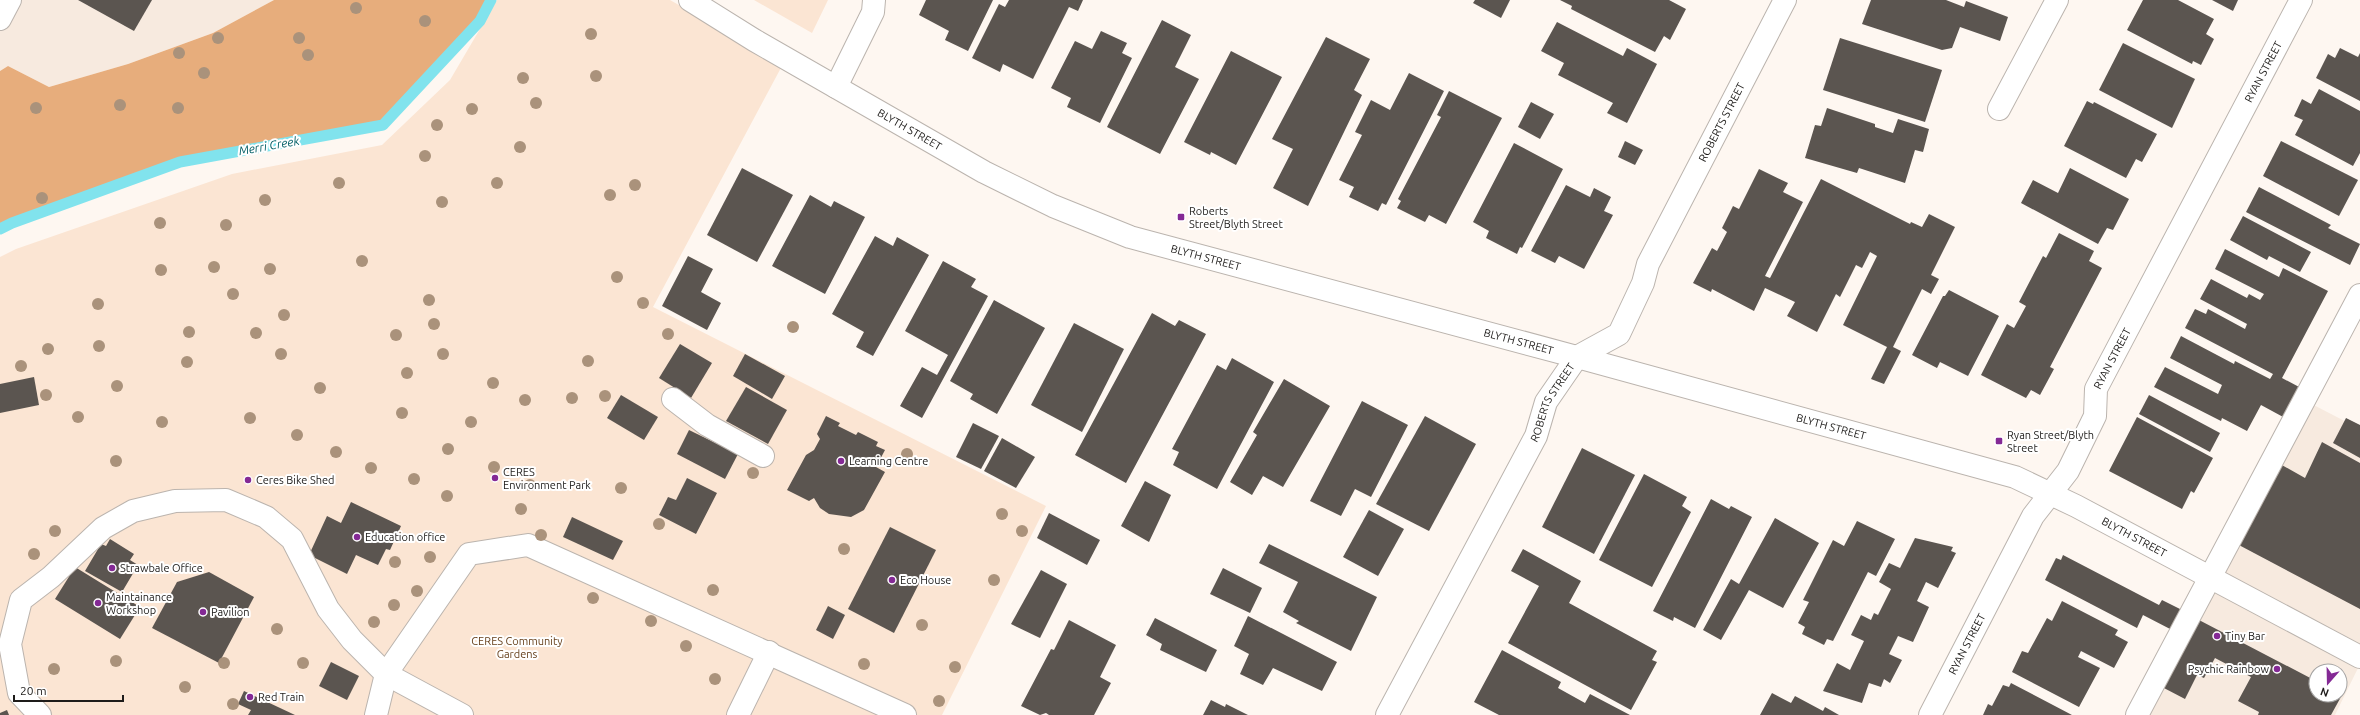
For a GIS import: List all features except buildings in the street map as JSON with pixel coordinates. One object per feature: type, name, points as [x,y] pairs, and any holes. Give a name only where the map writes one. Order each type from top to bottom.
[{"type":"street","points":[[0,19],[10,0]]},
{"type":"street","name":"BLYTH STREET","points":[[690,0],[754,40],[984,172],[1053,206],[1130,237],[1577,357],[2015,478],[2049,493],[2360,657]]},
{"type":"street","points":[[836,87],[873,12],[874,0]]},
{"type":"street","name":"ROBERTS STREET","points":[[1387,715],[1536,436],[1546,402],[1577,357],[1619,334],[1644,283],[1648,264],[1785,0]]},
{"type":"street","points":[[1999,109],[2057,0]]},
{"type":"street","name":"RYAN STREET","points":[[1930,715],[2030,522],[2049,493],[2068,471],[2095,416],[2096,389],[2301,0]]},
{"type":"street","points":[[2137,715],[2360,295]]},
{"type":"street","points":[[673,399],[707,425],[763,456]]},
{"type":"street","points":[[40,715],[19,693],[10,644],[21,600],[51,577],[103,528],[134,511],[175,501],[226,500],[266,517],[292,539],[328,609],[352,640],[386,674],[462,715]]},
{"type":"street","points":[[376,715],[386,674],[469,554],[528,545],[769,652],[904,715]]},
{"type":"street","points":[[738,715],[769,652]]},
{"type":"shaded area","points":[[0,0],[274,0],[213,33],[128,64],[49,87],[8,66],[0,71]]},
{"type":"shaded area","points":[[274,0],[486,0],[480,21],[383,125],[180,162],[12,223],[0,229],[0,71],[8,66],[49,87],[128,64],[213,33]]},
{"type":"shaded area","points":[[2304,400],[2360,429],[2360,664],[2348,688],[2348,663],[2308,663],[2308,703],[2341,703],[2335,715],[2147,715]]},
{"type":"green space","name":"CERES Environment Park","points":[[497,0],[670,0],[783,64],[653,307],[1046,506],[942,715],[0,715],[0,257],[16,249],[232,174],[382,145],[450,80]]},
{"type":"green space","points":[[754,0],[828,0],[812,33]]},
{"type":"waterway","name":"Merri Creek","points":[[0,229],[12,223],[180,162],[383,125],[480,21],[491,0]]},
{"type":"place","name":"Roberts Street/Blyth Street","points":[[1181,217]]},
{"type":"place","name":"Ryan Street/Blyth Street","points":[[1999,441]]},
{"type":"place","name":"Learning Centre","points":[[841,461]]},
{"type":"place","name":"CERES Environment Park","points":[[495,478]]},
{"type":"place","name":"Ceres Bike Shed","points":[[248,480]]},
{"type":"place","name":"Education office","points":[[357,537]]},
{"type":"place","name":"Strawbale Office","points":[[112,568]]},
{"type":"place","name":"Eco House","points":[[892,580]]},
{"type":"place","name":"Maintainance Workshop","points":[[98,603]]},
{"type":"place","name":"Pavilion","points":[[203,612]]},
{"type":"place","name":"Tiny Bar","points":[[2217,636]]},
{"type":"place","name":"Psychic Rainbow","points":[[2277,669]]},
{"type":"place","name":"Red Train","points":[[250,697]]},
{"type":"park label","name":"CERES Community Gardens","points":[[517,647]]}]
